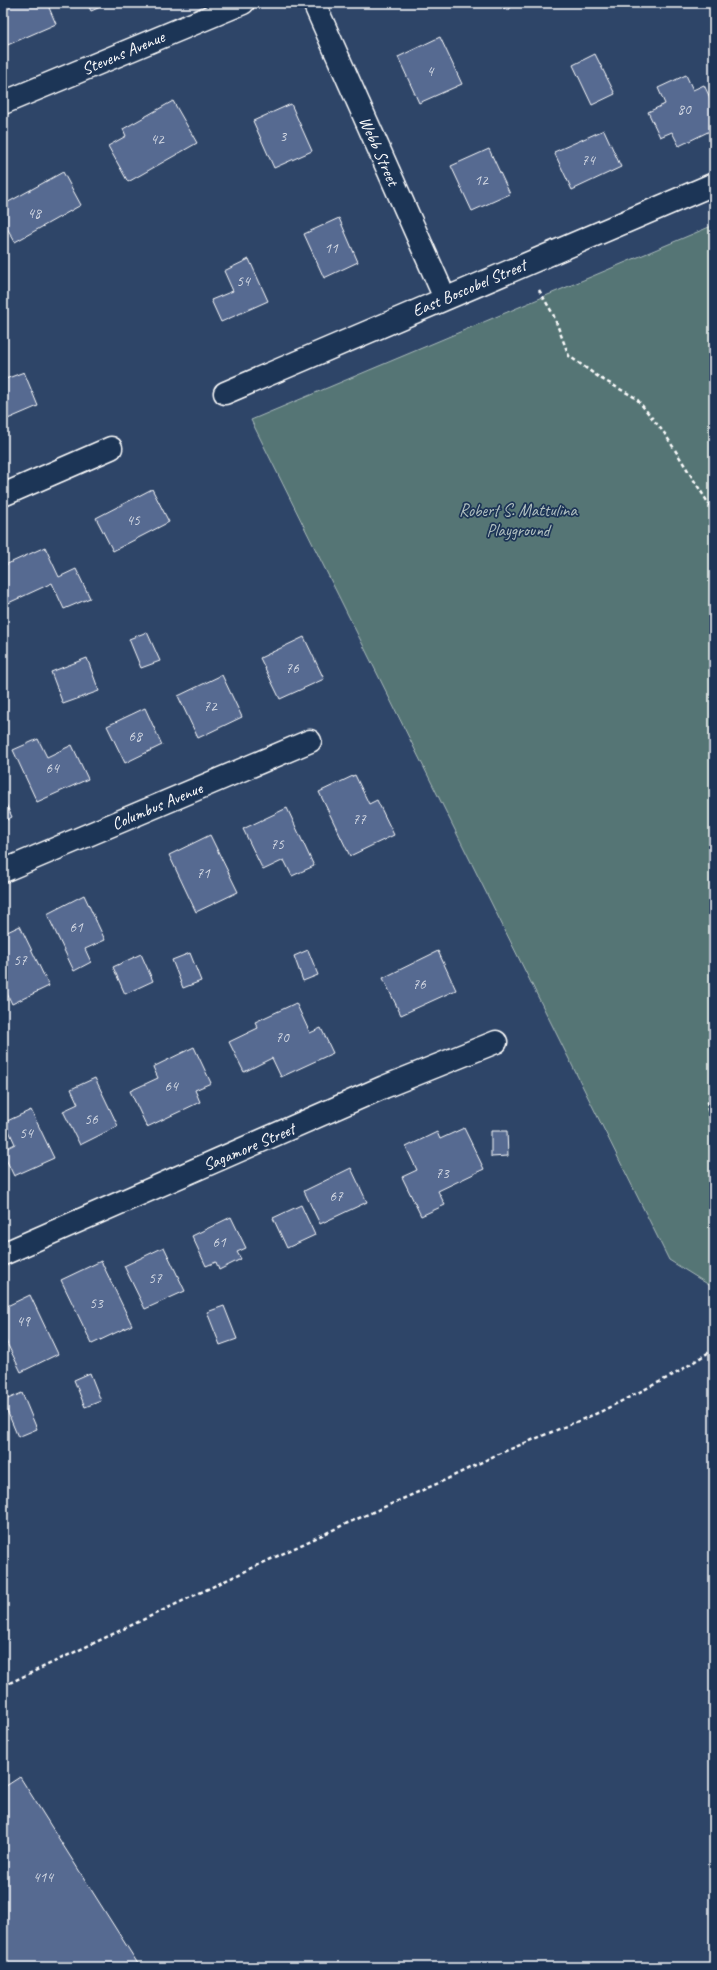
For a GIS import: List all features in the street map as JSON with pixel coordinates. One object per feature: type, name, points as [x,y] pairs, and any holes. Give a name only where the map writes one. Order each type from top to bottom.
[{"type":"street","name":"Stevens Avenue","points":[[3,103],[243,3]]},
{"type":"street","name":"Webb Street","points":[[314,3],[445,298]]},
{"type":"street","name":"East Boscobel Street","points":[[225,393],[714,184]]},
{"type":"street","points":[[3,495],[111,448]]},
{"type":"street","name":"Columbus Avenue","points":[[3,871],[310,741]]},
{"type":"street","name":"Sagamore Street","points":[[3,1254],[384,1087],[496,1042]]},
{"type":"path","points":[[511,270],[536,286],[553,314],[569,356],[600,378],[636,398],[646,410],[665,434],[712,509],[714,515]]},
{"type":"path","points":[[714,1081],[707,1106],[714,1134]]},
{"type":"path","points":[[3,1686],[284,1553],[496,1455],[600,1412],[675,1374],[714,1349]]},
{"type":"green space","name":"Robert S. Mattulina Playground","points":[[714,225],[714,1288],[669,1260],[251,420]]},
{"type":"building","points":[[11,3],[47,3],[56,24],[3,47],[3,6]]},
{"type":"building","points":[[87,3],[110,3],[91,11]]},
{"type":"building","points":[[496,3],[514,3],[508,11]]},
{"type":"building","points":[[440,37],[462,84],[419,103],[398,57]]},
{"type":"building","points":[[595,54],[615,94],[592,105],[573,65]]},
{"type":"building","points":[[686,75],[693,90],[704,85],[714,106],[714,129],[679,146],[672,132],[660,137],[648,112],[665,104],[658,88]]},
{"type":"building","points":[[173,101],[197,143],[128,182],[108,146],[126,136],[123,129]]},
{"type":"building","points":[[291,104],[312,151],[274,168],[253,121]]},
{"type":"building","points":[[604,130],[621,167],[572,190],[554,152]]},
{"type":"building","points":[[489,149],[510,194],[472,211],[451,166]]},
{"type":"building","points":[[63,172],[81,205],[15,242],[3,221],[3,205]]},
{"type":"building","points":[[339,218],[358,262],[324,278],[304,234]]},
{"type":"building","points":[[249,259],[268,301],[221,322],[211,300],[233,291],[224,271]]},
{"type":"building","points":[[24,372],[38,406],[3,421],[3,380]]},
{"type":"building","points":[[152,489],[169,522],[113,551],[96,518]]},
{"type":"building","points":[[45,547],[59,577],[76,569],[90,598],[64,609],[52,583],[4,605],[3,566]]},
{"type":"building","points":[[147,632],[160,661],[141,668],[129,639]]},
{"type":"building","points":[[304,637],[324,679],[280,699],[260,658]]},
{"type":"building","points":[[87,658],[99,691],[63,704],[51,672]]},
{"type":"building","points":[[222,675],[242,717],[198,738],[178,696]]},
{"type":"building","points":[[145,708],[162,745],[125,763],[107,726]]},
{"type":"building","points":[[38,739],[47,757],[72,745],[88,779],[37,802],[13,750]]},
{"type":"building","points":[[355,775],[369,804],[377,800],[394,835],[350,856],[319,792]]},
{"type":"building","points":[[3,798],[12,817],[3,822]]},
{"type":"building","points":[[287,808],[314,866],[292,876],[284,860],[263,870],[243,829]]},
{"type":"building","points":[[210,835],[238,892],[196,912],[169,855]]},
{"type":"building","points":[[84,895],[105,940],[85,949],[91,962],[74,971],[47,914]]},
{"type":"building","points":[[20,926],[49,986],[12,1004],[3,985],[3,934]]},
{"type":"building","points":[[308,950],[318,975],[303,981],[294,956]]},
{"type":"building","points":[[438,951],[456,990],[401,1015],[383,978]]},
{"type":"building","points":[[190,953],[201,981],[183,988],[172,960]]},
{"type":"building","points":[[141,954],[153,981],[125,994],[113,967]]},
{"type":"building","points":[[296,1003],[310,1033],[321,1028],[333,1053],[281,1077],[272,1058],[244,1072],[229,1042],[258,1028],[255,1022]]},
{"type":"building","points":[[194,1047],[211,1083],[195,1090],[200,1102],[147,1127],[130,1091],[158,1078],[153,1067]]},
{"type":"building","points":[[95,1078],[118,1126],[80,1145],[63,1111],[78,1104],[71,1089]]},
{"type":"building","points":[[31,1110],[54,1158],[14,1176],[3,1153],[3,1150],[15,1144],[5,1122]]},
{"type":"building","points":[[464,1128],[484,1169],[438,1191],[445,1205],[421,1216],[402,1177],[417,1170],[406,1147],[437,1132],[440,1139]]},
{"type":"building","points":[[491,1131],[507,1131],[508,1156],[491,1157]]},
{"type":"building","points":[[351,1168],[367,1202],[320,1224],[304,1191]]},
{"type":"building","points":[[301,1205],[315,1235],[287,1248],[273,1218]]},
{"type":"building","points":[[231,1217],[246,1248],[237,1252],[241,1259],[219,1270],[216,1262],[206,1266],[192,1236]]},
{"type":"building","points":[[164,1247],[185,1291],[145,1309],[124,1266]]},
{"type":"building","points":[[101,1261],[132,1325],[92,1344],[61,1280]]},
{"type":"building","points":[[30,1295],[58,1354],[21,1372],[3,1335],[3,1308]]},
{"type":"building","points":[[224,1306],[237,1339],[220,1345],[207,1312]]},
{"type":"building","points":[[90,1373],[101,1401],[85,1407],[74,1380]]},
{"type":"building","points":[[22,1393],[37,1429],[18,1437],[3,1401]]},
{"type":"building","points":[[20,1777],[140,1967],[3,1967],[3,1788]]}]
